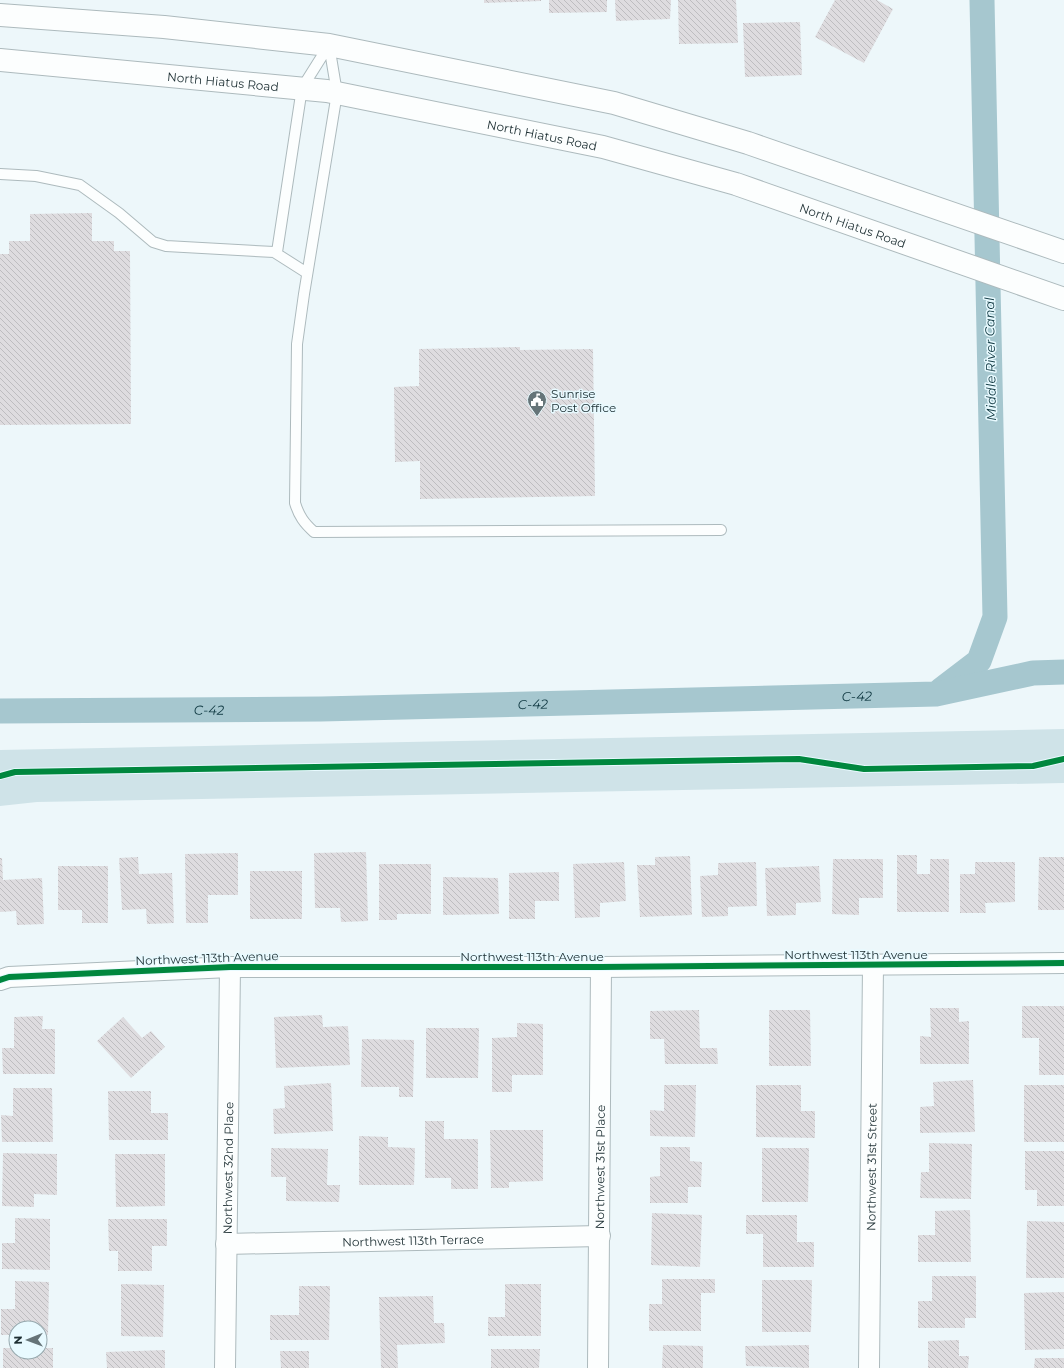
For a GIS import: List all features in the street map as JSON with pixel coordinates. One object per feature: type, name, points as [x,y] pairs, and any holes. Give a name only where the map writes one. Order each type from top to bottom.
[{"type":"main road","points":[[0,15],[164,27],[329,45],[614,104],[748,142],[1064,252]]},
{"type":"main road","name":"North Hiatus Road","points":[[0,60],[302,88],[336,93],[610,149],[736,184],[1064,299]]},
{"type":"street","name":"Northwest 113th Avenue","points":[[0,980],[9,977],[230,967],[601,967],[1064,963]]},
{"type":"street","name":"Northwest 31st Street","points":[[869,1368],[873,965]]},
{"type":"street","name":"Northwest 32nd Place","points":[[225,1368],[230,967]]},
{"type":"street","name":"Northwest 31st Place","points":[[598,1368],[601,967]]},
{"type":"street","name":"Northwest 113th Terrace","points":[[226,1244],[600,1236]]},
{"type":"lane","points":[[277,252],[302,88],[329,45]]},
{"type":"lane","points":[[329,45],[336,93],[297,344],[295,503],[299,516],[304,524],[314,532],[721,530]]},
{"type":"lane","points":[[0,174],[36,176],[80,185],[119,213],[152,242],[166,246],[277,252],[307,273]]},
{"type":"shaded area","points":[[1064,729],[1064,783],[37,802],[0,806],[0,750]]},
{"type":"building","points":[[484,0],[541,0],[541,1],[484,3]]},
{"type":"building","points":[[549,0],[607,0],[607,12],[549,13]]},
{"type":"building","points":[[615,0],[671,0],[670,19],[616,21]]},
{"type":"building","points":[[678,0],[736,0],[738,43],[679,44]]},
{"type":"building","points":[[835,0],[877,0],[893,9],[864,63],[815,37]]},
{"type":"building","points":[[800,22],[802,75],[745,77],[743,23]]},
{"type":"building","points":[[92,213],[92,241],[114,241],[114,251],[130,251],[131,424],[0,425],[0,254],[9,254],[9,241],[30,241],[30,214]]},
{"type":"building","points":[[520,347],[520,350],[593,349],[595,496],[420,499],[420,461],[395,462],[394,387],[419,386],[419,349]]},
{"type":"building","points":[[366,852],[368,921],[341,922],[340,908],[315,908],[314,853]]},
{"type":"building","points":[[238,853],[238,895],[208,895],[208,923],[186,923],[185,854]]},
{"type":"building","points":[[897,855],[917,855],[917,874],[930,874],[930,859],[949,859],[949,912],[897,912]]},
{"type":"building","points":[[690,856],[692,915],[640,917],[637,865],[655,865],[655,857]]},
{"type":"building","points":[[138,857],[139,874],[172,873],[174,923],[147,924],[146,909],[122,910],[119,858]]},
{"type":"building","points":[[1039,857],[1064,857],[1064,910],[1038,910]]},
{"type":"building","points":[[0,858],[2,858],[3,880],[42,878],[44,924],[17,925],[16,911],[0,912]]},
{"type":"building","points":[[833,859],[883,859],[883,898],[859,898],[859,915],[832,914]]},
{"type":"building","points":[[624,862],[626,901],[600,903],[600,917],[575,918],[573,864]]},
{"type":"building","points":[[756,862],[757,906],[728,907],[728,916],[702,917],[700,876],[718,875],[718,863]]},
{"type":"building","points":[[975,862],[1015,862],[1015,902],[985,903],[986,913],[960,913],[960,874],[975,874]]},
{"type":"building","points":[[379,864],[431,864],[431,914],[397,914],[397,920],[379,920]]},
{"type":"building","points":[[58,866],[108,866],[108,923],[82,923],[82,910],[58,910]]},
{"type":"building","points":[[819,866],[821,902],[796,903],[796,915],[767,916],[765,868]]},
{"type":"building","points":[[250,871],[302,871],[302,919],[250,919]]},
{"type":"building","points":[[559,872],[559,901],[535,901],[535,919],[509,919],[509,873]]},
{"type":"building","points":[[443,877],[498,878],[499,914],[443,915]]},
{"type":"building","points":[[1022,1006],[1064,1006],[1064,1075],[1039,1075],[1039,1038],[1022,1038]]},
{"type":"building","points":[[930,1008],[959,1008],[959,1022],[969,1021],[969,1064],[920,1064],[920,1036],[931,1037]]},
{"type":"building","points":[[699,1010],[700,1048],[717,1048],[718,1064],[665,1064],[664,1039],[650,1039],[650,1011]]},
{"type":"building","points":[[769,1010],[810,1010],[811,1066],[769,1066]]},
{"type":"building","points":[[322,1015],[323,1027],[348,1026],[350,1065],[276,1068],[274,1017]]},
{"type":"building","points":[[43,1016],[42,1029],[55,1029],[55,1074],[3,1074],[2,1048],[14,1048],[14,1017]]},
{"type":"building","points":[[123,1017],[142,1038],[151,1031],[165,1047],[131,1078],[97,1041]]},
{"type":"building","points":[[517,1023],[543,1024],[543,1075],[512,1075],[512,1092],[492,1092],[492,1038],[517,1037]]},
{"type":"building","points":[[426,1028],[479,1028],[478,1078],[426,1078]]},
{"type":"building","points":[[362,1039],[414,1040],[413,1097],[399,1097],[399,1087],[361,1087]]},
{"type":"building","points":[[973,1080],[975,1132],[920,1133],[920,1107],[934,1106],[933,1082]]},
{"type":"building","points":[[331,1083],[333,1131],[274,1134],[273,1109],[285,1108],[284,1086]]},
{"type":"building","points":[[664,1085],[696,1085],[695,1137],[650,1136],[650,1110],[664,1111]]},
{"type":"building","points":[[756,1085],[801,1085],[801,1111],[815,1111],[815,1138],[756,1137]]},
{"type":"building","points":[[1024,1085],[1064,1085],[1064,1142],[1024,1142]]},
{"type":"building","points":[[13,1088],[52,1088],[53,1142],[2,1142],[1,1115],[13,1116]]},
{"type":"building","points":[[108,1091],[151,1091],[151,1113],[168,1113],[168,1140],[109,1140]]},
{"type":"building","points":[[425,1121],[444,1121],[444,1139],[478,1139],[478,1189],[451,1189],[451,1178],[425,1178]]},
{"type":"building","points":[[490,1130],[543,1130],[543,1181],[509,1182],[509,1188],[491,1188]]},
{"type":"building","points":[[359,1136],[388,1137],[388,1147],[415,1148],[414,1185],[359,1185]]},
{"type":"building","points":[[929,1143],[972,1144],[971,1199],[920,1198],[921,1172],[929,1172]]},
{"type":"building","points":[[660,1147],[690,1147],[690,1161],[702,1162],[701,1187],[688,1187],[688,1203],[650,1203],[650,1177],[660,1176]]},
{"type":"building","points":[[271,1148],[328,1149],[327,1185],[340,1185],[339,1202],[286,1201],[286,1177],[271,1177]]},
{"type":"building","points":[[762,1148],[809,1148],[808,1202],[762,1202]]},
{"type":"building","points":[[1025,1151],[1064,1151],[1064,1206],[1037,1206],[1037,1190],[1025,1190]]},
{"type":"building","points":[[3,1153],[57,1154],[57,1195],[34,1194],[34,1207],[2,1206]]},
{"type":"building","points":[[115,1154],[165,1154],[165,1206],[116,1207]]},
{"type":"building","points":[[970,1210],[971,1262],[918,1262],[918,1235],[935,1235],[935,1211]]},
{"type":"building","points":[[652,1213],[702,1215],[700,1267],[651,1265]]},
{"type":"building","points":[[746,1215],[797,1215],[797,1242],[814,1242],[814,1267],[763,1267],[763,1234],[746,1234]]},
{"type":"building","points":[[15,1218],[50,1219],[50,1270],[2,1269],[2,1243],[15,1243]]},
{"type":"building","points":[[108,1219],[167,1219],[167,1246],[152,1246],[152,1271],[118,1271],[118,1251],[109,1251]]},
{"type":"building","points":[[1027,1221],[1064,1222],[1064,1278],[1026,1278]]},
{"type":"building","points":[[932,1276],[976,1276],[976,1318],[965,1318],[965,1328],[918,1328],[918,1301],[932,1301]]},
{"type":"building","points":[[662,1279],[715,1279],[715,1293],[701,1293],[701,1331],[649,1331],[649,1304],[662,1304]]},
{"type":"building","points":[[762,1280],[812,1280],[811,1332],[762,1332]]},
{"type":"building","points":[[15,1281],[49,1282],[48,1335],[48,1320],[8,1320],[8,1335],[1,1335],[1,1309],[15,1309]]},
{"type":"building","points":[[121,1284],[164,1285],[163,1337],[121,1336]]},
{"type":"building","points":[[505,1284],[541,1284],[541,1336],[488,1336],[488,1317],[505,1317]]},
{"type":"building","points":[[299,1286],[330,1286],[329,1340],[270,1340],[270,1315],[299,1315]]},
{"type":"building","points":[[1064,1292],[1064,1349],[1025,1350],[1024,1293]]},
{"type":"building","points":[[433,1296],[434,1323],[444,1323],[445,1343],[397,1345],[398,1368],[381,1368],[379,1297]]},
{"type":"building","points":[[959,1340],[959,1356],[969,1356],[968,1368],[928,1368],[928,1341]]},
{"type":"building","points":[[663,1345],[703,1346],[703,1368],[662,1368]]},
{"type":"building","points":[[809,1345],[809,1368],[746,1366],[745,1346]]},
{"type":"building","points":[[3,1348],[8,1348],[8,1360],[48,1360],[48,1348],[53,1348],[53,1368],[3,1368]]},
{"type":"building","points":[[491,1349],[540,1349],[539,1368],[491,1368]]},
{"type":"building","points":[[165,1350],[165,1368],[107,1368],[106,1352]]},
{"type":"building","points":[[280,1351],[309,1351],[309,1368],[281,1368]]},
{"type":"building","points":[[1035,1358],[1064,1358],[1064,1368],[1034,1368]]},
{"type":"waterway","name":"Middle River Canal","points":[[941,690],[979,661],[995,617],[982,0]]},
{"type":"waterway","name":"C-42","points":[[0,711],[321,709],[936,694],[1033,673],[1064,672]]},
{"type":"cycle path","points":[[0,776],[15,772],[799,759],[864,769],[1033,766],[1064,759]]},
{"type":"cycle path","points":[[0,980],[9,977],[230,967],[601,967],[1064,963]]},
{"type":"place","name":"Sunrise Post Office","points":[[537,417]]}]
